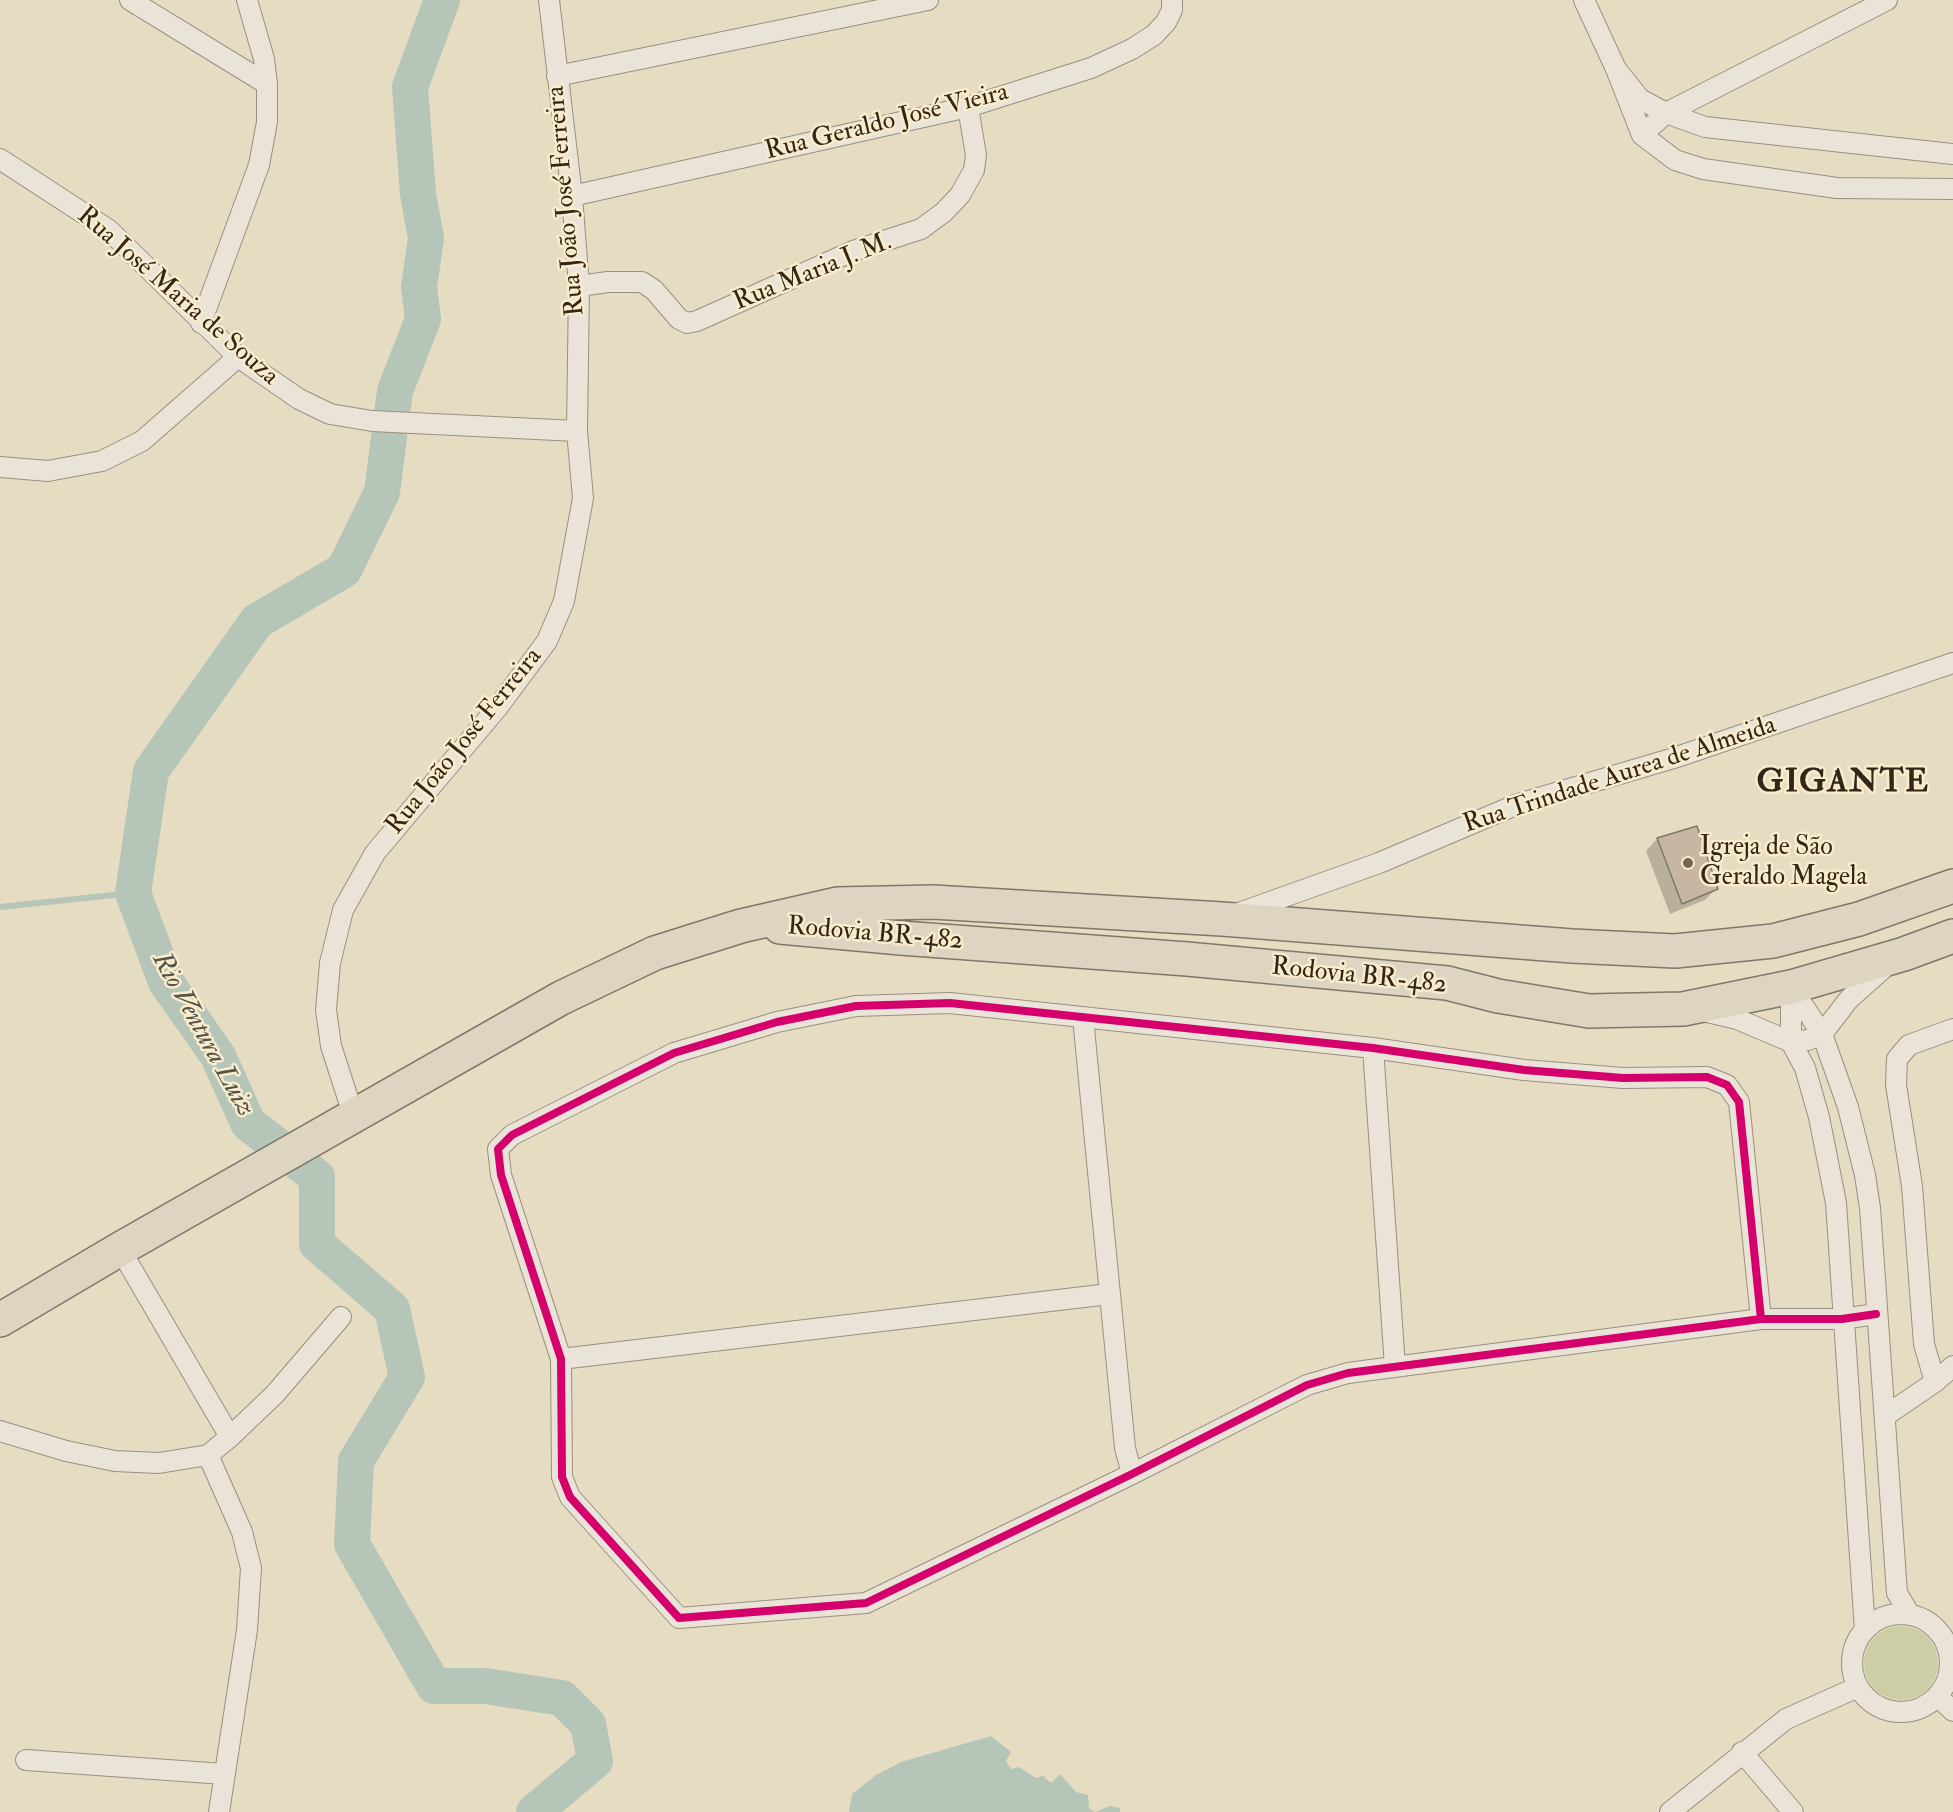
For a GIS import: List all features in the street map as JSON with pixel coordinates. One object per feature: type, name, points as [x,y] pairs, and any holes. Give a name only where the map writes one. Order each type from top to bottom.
[{"type":"highway","name":"Rodovia BR-482","points":[[0,1320],[353,1114],[561,998],[656,953],[755,924],[837,904],[933,902],[1222,920],[1572,946],[1676,951],[1773,941],[1859,919],[1953,886]]},
{"type":"highway","name":"Rodovia BR-482","points":[[755,924],[901,938],[1187,959],[1447,983],[1498,996],[1589,1011],[1683,1009],[1791,987],[1904,954],[1953,936]]},
{"type":"highway","points":[[1773,941],[1788,968],[1791,987]]},
{"type":"street","points":[[130,0],[267,84]]},
{"type":"street","points":[[201,323],[259,165],[267,122],[267,84],[264,59],[247,0]]},
{"type":"street","name":"Rua João José Ferreira","points":[[353,1114],[331,1046],[326,1010],[330,963],[343,910],[375,853],[498,707],[547,641],[564,601],[583,498],[577,431],[579,286],[572,196],[549,0]]},
{"type":"street","points":[[557,76],[928,0]]},
{"type":"street","name":"Rua Geraldo José Vieira","points":[[572,196],[968,107],[1091,68],[1132,49],[1154,35],[1166,22],[1172,10],[1172,0]]},
{"type":"street","points":[[1584,0],[1616,69],[1642,135],[1676,160],[1713,171],[1837,188],[1953,189]]},
{"type":"street","points":[[1642,135],[1666,113],[1887,0]]},
{"type":"street","points":[[1616,69],[1640,99],[1666,113],[1706,127],[1953,154]]},
{"type":"street","name":"Rua Maria J. M.","points":[[579,286],[616,281],[642,282],[654,290],[679,319],[687,323],[698,321],[854,251],[921,229],[944,212],[970,181],[976,154],[968,107]]},
{"type":"street","name":"Rua José Maria de Souza","points":[[0,159],[109,230],[238,357],[299,399],[330,414],[372,421],[424,425],[577,431]]},
{"type":"street","points":[[0,467],[14,470],[48,471],[102,462],[142,441],[238,357]]},
{"type":"street","name":"Rua Trindade Aurea de Almeida","points":[[1222,920],[1379,863],[1518,804],[1674,758],[1953,663]]},
{"type":"street","points":[[1683,1009],[1737,1019],[1791,1042],[1808,1040],[1822,1034],[1849,999],[1866,982],[1904,954]]},
{"type":"street","points":[[1791,987],[1822,1034],[1848,1107],[1865,1175],[1870,1208],[1897,1593],[1910,1615]]},
{"type":"street","points":[[1791,987],[1791,1042],[1805,1068],[1834,1182],[1865,1630]]},
{"type":"street","points":[[1761,1319],[1739,1102],[1727,1085],[1707,1077],[1623,1078],[1524,1070],[1373,1048],[950,1003],[856,1006],[777,1022],[674,1053],[512,1135],[498,1149],[501,1175],[561,1359],[562,1477],[570,1497],[679,1618],[866,1603],[1132,1474],[1307,1385],[1348,1373],[1761,1319],[1842,1319],[1876,1314]]},
{"type":"street","points":[[1083,1018],[1125,1448],[1132,1474]]},
{"type":"street","points":[[1935,1382],[1924,1344],[1912,1185],[1896,1084],[1897,1059],[1909,1045],[1953,1029]]},
{"type":"street","points":[[1373,1048],[1395,1367]]},
{"type":"street","points":[[1834,1182],[1850,1182],[1865,1175]]},
{"type":"street","points":[[120,1249],[230,1437]]},
{"type":"street","points":[[561,1359],[1109,1294]]},
{"type":"street","points":[[0,1431],[66,1451],[115,1461],[159,1463],[208,1455],[275,1394],[341,1317]]},
{"type":"street","points":[[1885,1416],[1935,1382],[1953,1366]]},
{"type":"street","points":[[208,1455],[242,1532],[251,1568],[247,1630],[219,1812]]},
{"type":"street","points":[[1910,1615],[1932,1625],[1946,1628],[1950,1665],[1944,1687],[1937,1696],[1919,1709],[1897,1712],[1874,1705],[1858,1687],[1853,1675],[1853,1651],[1865,1630],[1886,1617],[1910,1615]]},
{"type":"street","points":[[1670,1812],[1786,1719],[1858,1687]]},
{"type":"street","points":[[1937,1696],[1953,1711]]},
{"type":"street","points":[[1742,1752],[1793,1812]]},
{"type":"street","points":[[26,1760],[224,1774]]},
{"type":"green space","points":[[1901,1626],[1915,1629],[1927,1637],[1935,1649],[1938,1663],[1935,1677],[1927,1689],[1915,1697],[1901,1700],[1887,1697],[1875,1689],[1867,1677],[1864,1663],[1867,1649],[1875,1637],[1887,1629]]},
{"type":"shaded area","points":[[991,1736],[1011,1752],[1006,1761],[1011,1769],[1019,1767],[1036,1778],[1043,1776],[1051,1783],[1060,1774],[1076,1792],[1088,1795],[1089,1808],[1095,1812],[849,1812],[852,1794],[876,1775],[901,1762]]},
{"type":"shaded area","points":[[1110,1806],[1120,1808],[1120,1812],[1095,1812]]},
{"type":"building","name":"Igreja de São Geraldo Magela","points":[[1697,826],[1718,889],[1682,904],[1657,838]]},
{"type":"waterway","name":"Rio Ventura Luiz","points":[[442,0],[410,87],[418,194],[426,238],[419,287],[423,319],[395,391],[382,492],[344,570],[257,621],[151,771],[133,893],[166,982],[218,1056],[248,1123],[317,1177],[317,1244],[392,1309],[407,1377],[356,1461],[352,1544],[434,1686],[485,1686],[562,1698],[588,1724],[595,1761],[534,1812]]},
{"type":"waterway","points":[[0,907],[133,893]]},
{"type":"cycle path","points":[[1761,1319],[1739,1102],[1727,1085],[1707,1077],[1623,1078],[1524,1070],[1373,1048],[950,1003],[856,1006],[777,1022],[674,1053],[512,1135],[498,1149],[501,1175],[561,1359],[562,1477],[570,1497],[679,1618],[866,1603],[1132,1474],[1307,1385],[1348,1373],[1761,1319],[1842,1319],[1876,1314]]},
{"type":"place","name":"Igreja de São Geraldo Magela","points":[[1688,863]]},
{"type":"district","name":"GIGANTE","points":[[1843,784]]}]
